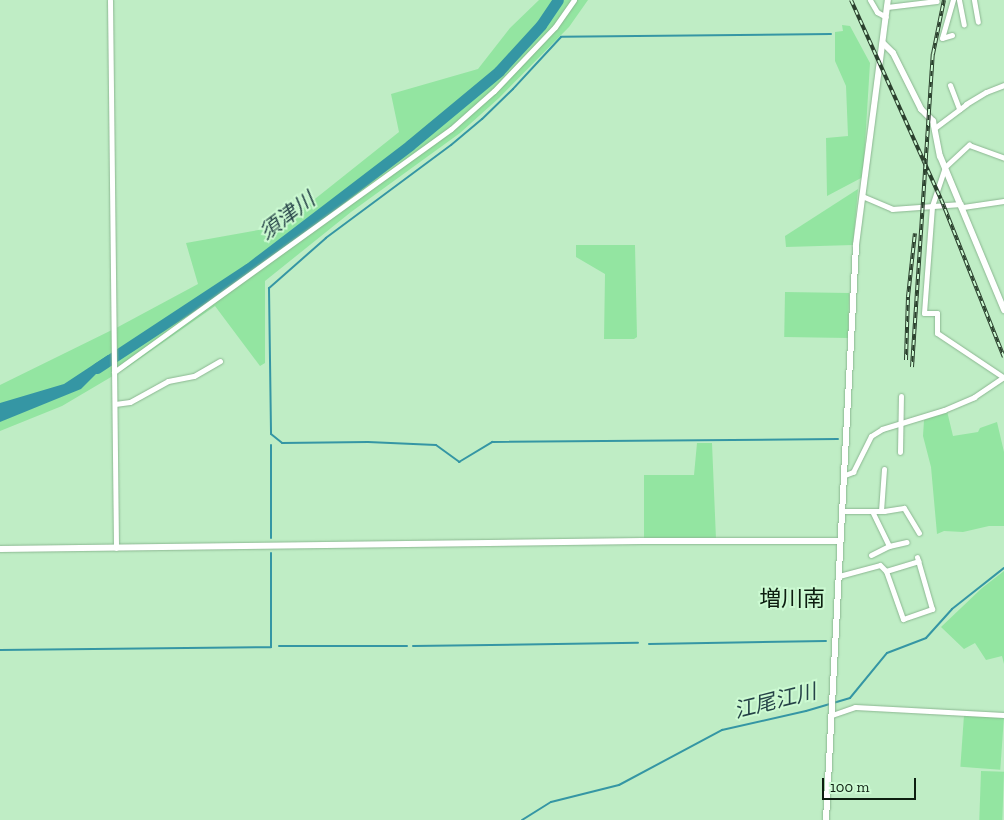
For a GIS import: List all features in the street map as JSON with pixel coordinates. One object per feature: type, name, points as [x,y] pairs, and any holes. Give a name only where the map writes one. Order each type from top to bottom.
[{"type":"street","points":[[110,0],[116,548]]},
{"type":"street","points":[[114,372],[451,129],[494,90],[555,26],[574,0]]},
{"type":"street","points":[[870,0],[877,12],[886,17]]},
{"type":"street","points":[[952,35],[942,38],[953,0]]},
{"type":"street","points":[[959,0],[964,25]]},
{"type":"street","points":[[974,0],[978,22]]},
{"type":"street","points":[[826,820],[856,245],[887,4],[937,1]]},
{"type":"street","points":[[883,43],[893,52],[921,109],[936,127],[937,143],[945,166],[1004,310]]},
{"type":"street","points":[[950,85],[959,109]]},
{"type":"street","points":[[936,127],[959,109],[986,92],[1004,85]]},
{"type":"street","points":[[845,475],[853,472],[871,436],[901,422],[944,410],[974,397],[1003,377],[937,333],[937,314],[924,313],[932,206],[945,166],[969,145],[999,158],[1004,158]]},
{"type":"street","points":[[862,196],[892,209],[962,206],[1004,201]]},
{"type":"street","points":[[115,404],[130,402],[168,381],[194,376],[220,361]]},
{"type":"street","points":[[900,452],[901,396]]},
{"type":"street","points":[[881,512],[884,469]]},
{"type":"street","points":[[842,511],[881,512],[904,508],[919,533]]},
{"type":"street","points":[[872,511],[889,546]]},
{"type":"street","points":[[0,549],[642,541],[840,541]]},
{"type":"street","points":[[871,555],[889,546],[907,542]]},
{"type":"street","points":[[838,576],[880,565],[886,571],[903,618],[932,609],[917,559],[886,571]]},
{"type":"street","points":[[833,713],[855,706],[1004,715]]},
{"type":"green space","points":[[539,0],[588,0],[569,27],[499,98],[460,133],[351,212],[265,281],[265,363],[260,366],[215,306],[128,367],[62,406],[0,431],[0,385],[118,327],[198,284],[186,243],[281,226],[399,132],[391,94],[478,69],[510,28]]},
{"type":"green space","points":[[842,25],[850,26],[870,63],[863,177],[827,196],[826,138],[848,136],[846,86],[835,61],[835,32],[843,31]]},
{"type":"green space","points":[[858,189],[853,245],[786,247],[785,236]]},
{"type":"green space","points":[[576,245],[635,245],[637,337],[634,339],[604,339],[605,274],[576,257]]},
{"type":"green space","points":[[785,292],[849,293],[848,338],[784,337]]},
{"type":"green space","points":[[947,411],[953,436],[978,432],[980,428],[997,422],[1004,452],[1004,526],[989,526],[963,532],[944,531],[937,534],[931,467],[923,436],[924,420]]},
{"type":"green space","points":[[697,443],[712,443],[716,539],[644,539],[644,475],[694,475]]},
{"type":"green space","points":[[1004,571],[1004,664],[1002,656],[986,660],[975,643],[964,649],[941,627],[982,588]]},
{"type":"green space","points":[[964,715],[1004,718],[1000,770],[960,767]]},
{"type":"green space","points":[[981,771],[1004,772],[1002,820],[979,820]]},
{"type":"water","points":[[108,355],[110,360],[81,389],[0,422],[0,403],[64,384]]},
{"type":"waterway","name":"須津川","points":[[97,368],[248,269],[410,145],[499,71],[541,25],[558,0]]},
{"type":"waterway","points":[[831,34],[561,37],[513,89],[482,119],[451,145],[326,238],[269,288],[271,434],[282,443],[368,442],[436,445],[459,462],[492,442],[838,439]]},
{"type":"waterway","points":[[271,445],[271,538]]},
{"type":"waterway","points":[[0,650],[271,647],[271,553]]},
{"type":"waterway","name":"江尾江川","points":[[522,820],[551,802],[619,785],[722,730],[806,711],[850,698],[887,653],[926,638],[952,609],[1004,568]]},
{"type":"waterway","points":[[649,644],[826,641]]},
{"type":"waterway","points":[[413,646],[638,643]]},
{"type":"waterway","points":[[279,646],[407,646]]},
{"type":"railway","points":[[851,0],[941,199],[1004,357]]},
{"type":"railway","points":[[912,367],[933,54],[944,0]]},
{"type":"railway","points":[[906,360],[908,297],[915,233]]},
{"type":"district","name":"増川南","points":[[792,599]]}]
